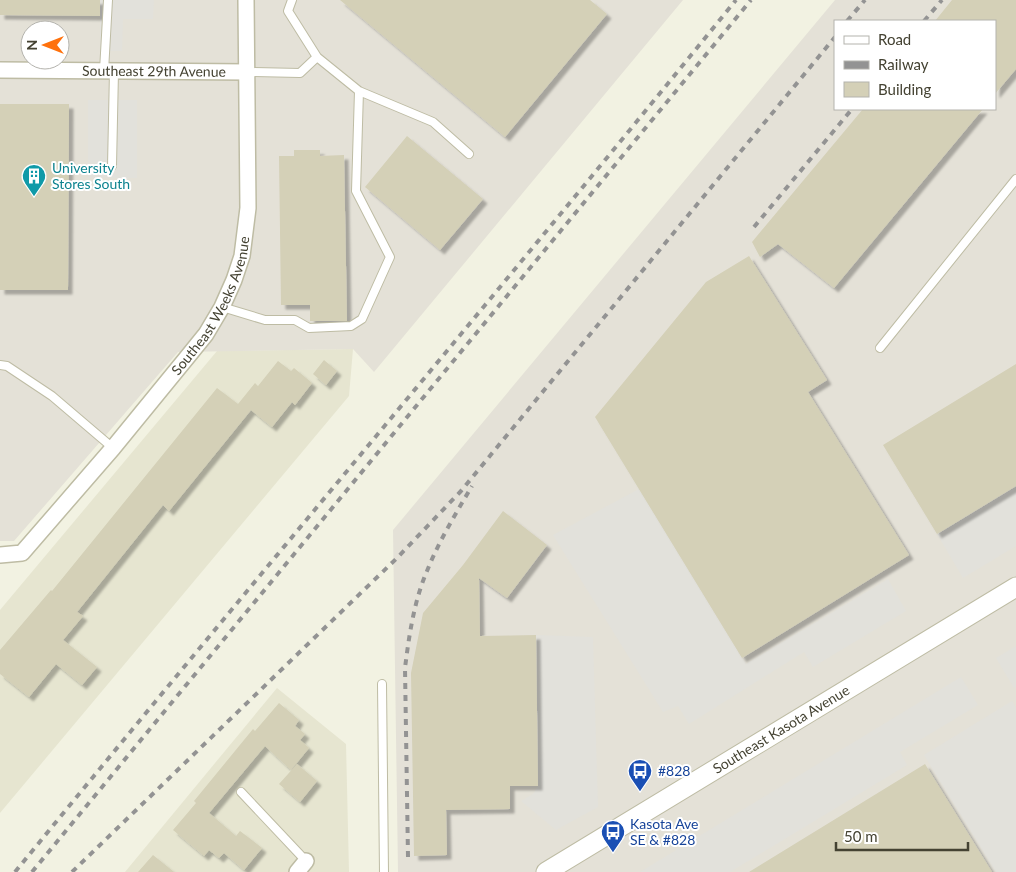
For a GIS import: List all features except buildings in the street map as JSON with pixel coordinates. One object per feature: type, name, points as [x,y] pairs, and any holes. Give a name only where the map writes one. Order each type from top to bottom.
[{"type":"street","name":"Southeast Weeks Avenue","points":[[0,555],[22,554],[113,448],[195,348],[222,308],[242,256],[248,208],[246,0]]},
{"type":"street","name":"Southeast 29th Avenue","points":[[0,70],[248,72]]},
{"type":"street","name":"Southeast Kasota Avenue","points":[[546,872],[1016,587]]},
{"type":"lane","points":[[108,0],[112,166]]},
{"type":"lane","points":[[292,0],[288,11],[317,57],[359,91],[433,122],[469,154]]},
{"type":"lane","points":[[248,72],[300,73],[317,57]]},
{"type":"lane","points":[[222,308],[265,320],[295,320],[309,328],[351,326],[362,318],[390,257],[356,191],[359,91]]},
{"type":"lane","points":[[880,348],[1016,179]]},
{"type":"lane","points":[[0,365],[7,366],[52,396],[113,448]]},
{"type":"lane","points":[[382,684],[384,872]]},
{"type":"lane","points":[[241,792],[301,866]]},
{"type":"shaded area","points":[[0,0],[683,0],[374,372],[353,349],[178,352],[14,541],[0,541]]},
{"type":"shaded area","points":[[100,0],[154,0],[153,19],[123,19],[122,51],[100,51]]},
{"type":"shaded area","points":[[835,0],[1016,0],[1016,872],[398,872],[393,530]]},
{"type":"shaded area","points":[[88,100],[137,100],[137,178],[88,178]]},
{"type":"shaded area","points":[[353,349],[349,396],[0,813],[0,610],[217,351]]},
{"type":"shaded area","points":[[1016,486],[1016,546],[963,578],[937,534]]},
{"type":"shaded area","points":[[639,489],[746,664],[888,579],[906,611],[813,667],[804,652],[689,724],[678,706],[663,712],[553,535]]},
{"type":"shaded area","points":[[536,635],[593,637],[598,807],[556,830],[521,801],[533,794],[538,786]]},
{"type":"shaded area","points":[[1016,646],[1016,687],[1014,688],[996,658]]},
{"type":"shaded area","points":[[961,677],[978,705],[900,752],[907,765],[730,872],[640,872]]},
{"type":"shaded area","points":[[277,688],[346,744],[349,872],[125,872]]},
{"type":"shaded area","points":[[1012,701],[1016,708],[1016,872],[996,872],[924,755]]},
{"type":"railway","points":[[15,872],[557,219],[736,0]]},
{"type":"railway","points":[[32,872],[751,0]]},
{"type":"railway","points":[[848,20],[865,0]]},
{"type":"railway","points":[[925,20],[942,0]]},
{"type":"railway","points":[[72,872],[397,558],[461,491],[834,38]]},
{"type":"railway","points":[[754,227],[851,110]]},
{"type":"railway","points":[[408,857],[405,668],[410,631],[422,582],[448,527],[472,486]]},
{"type":"place","name":"University Stores South","points":[[34,197]]},
{"type":"place","name":"#828","points":[[640,792]]},
{"type":"place","name":"Kasota Ave SE & #828","points":[[613,853]]}]
